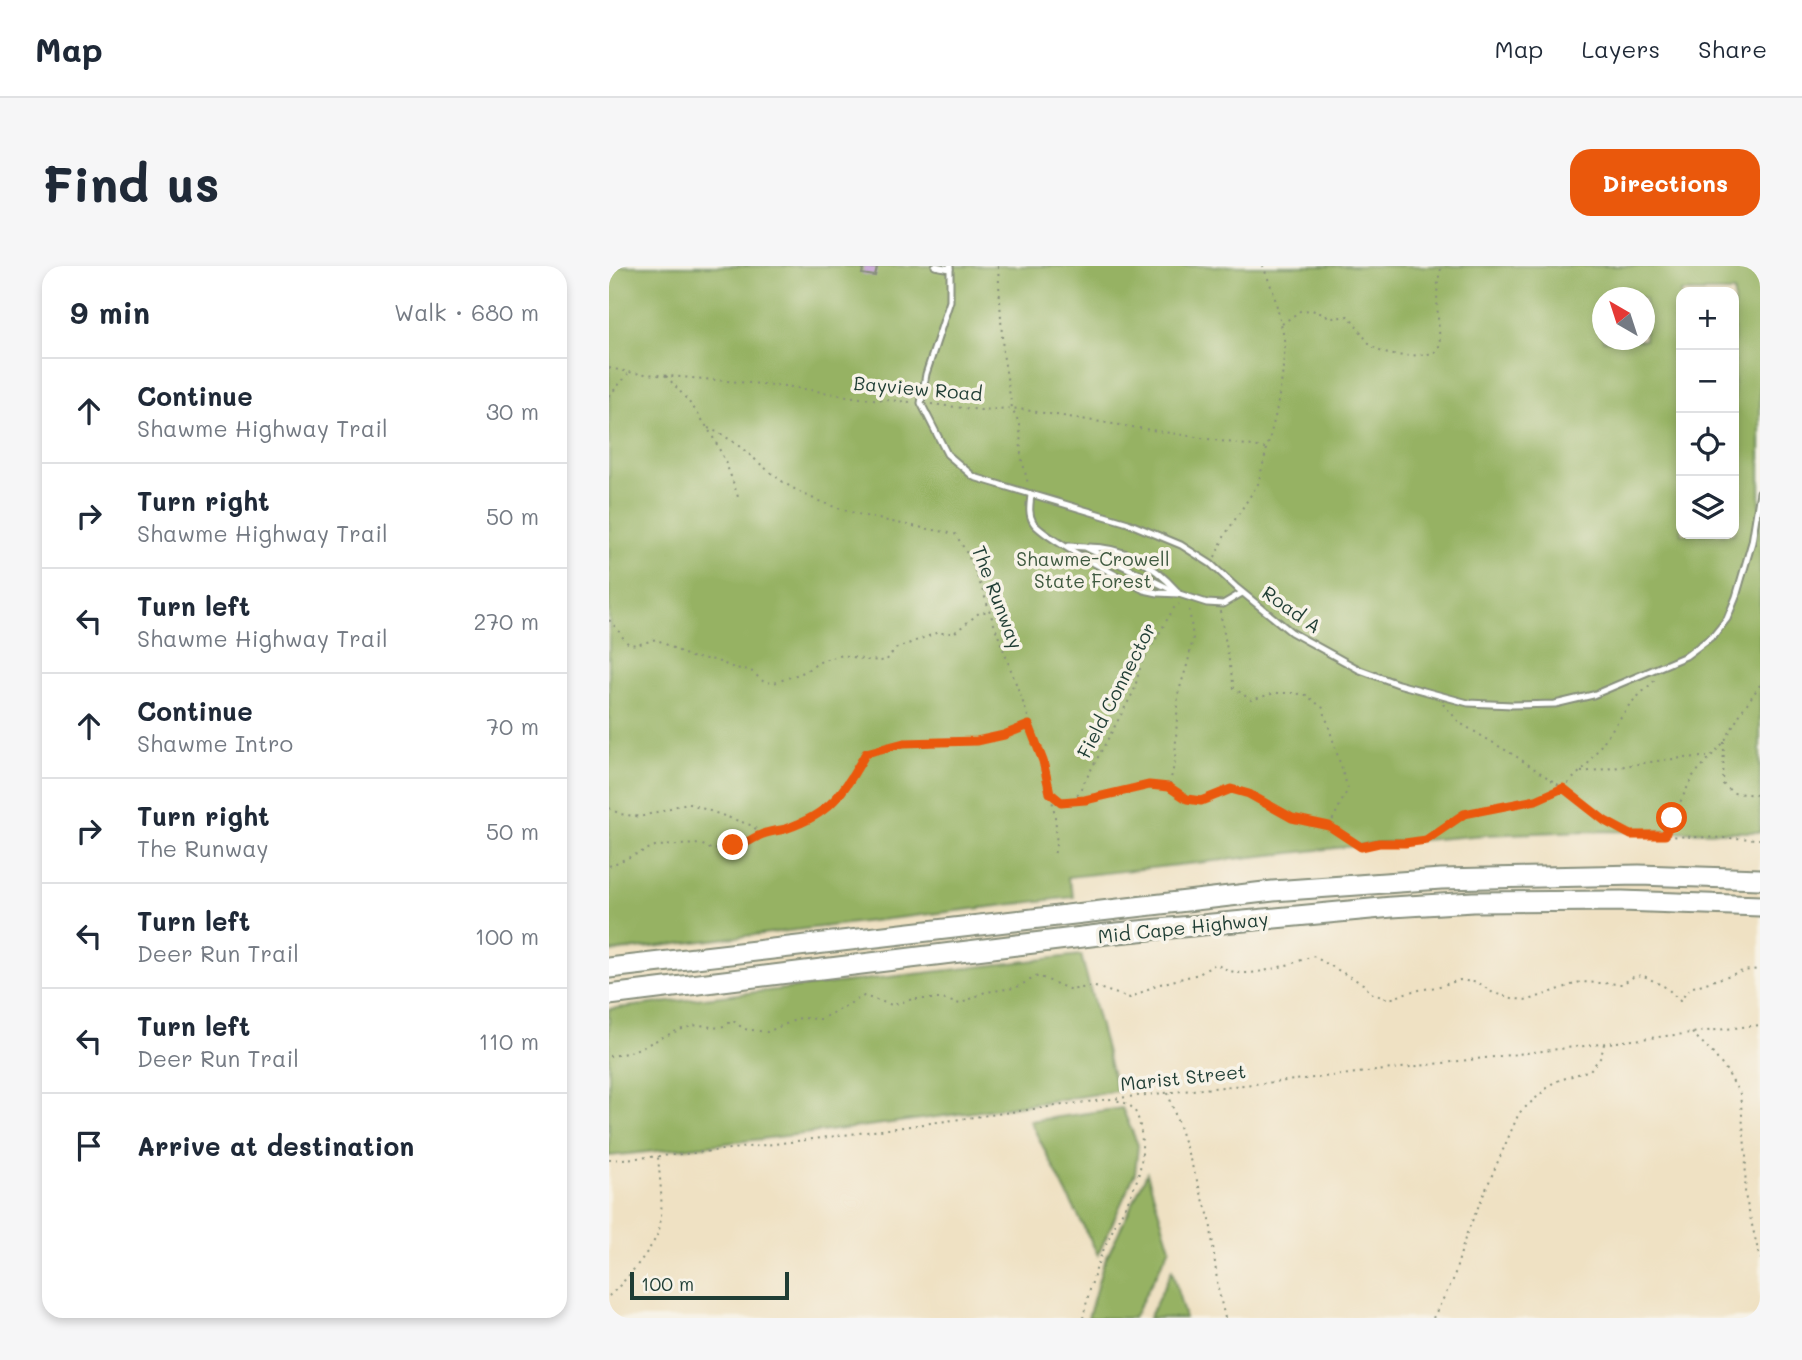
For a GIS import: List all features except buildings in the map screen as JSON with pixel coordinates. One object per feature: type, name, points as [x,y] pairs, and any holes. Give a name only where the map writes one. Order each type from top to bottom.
[{"type":"highway","name":"Mid Cape Highway","points":[[609,968],[1092,910],[1286,890],[1441,879],[1639,875],[1760,879]]},
{"type":"highway","name":"Mid Cape Highway","points":[[609,995],[1107,934],[1392,907],[1473,902],[1622,901],[1760,906]]},
{"type":"lane","points":[[921,403],[926,374],[950,301],[950,267],[935,266]]},
{"type":"lane","name":"Road A","points":[[921,403],[947,454],[974,477],[1128,523],[1181,545],[1212,564],[1242,593],[1291,632],[1360,670],[1468,704],[1555,704],[1593,695],[1686,656],[1714,635],[1727,619],[1757,528],[1760,492]]},
{"type":"lane","points":[[1031,495],[1030,512],[1034,524],[1066,546],[1144,590],[1179,594],[1219,604],[1242,593]]},
{"type":"lane","points":[[1066,546],[1119,550],[1155,569],[1179,594]]},
{"type":"lane","points":[[1084,547],[1179,594]]},
{"type":"path","points":[[998,266],[1003,353],[1012,408],[1020,425],[1021,455],[1031,495]]},
{"type":"path","points":[[1212,564],[1224,535],[1258,484],[1282,378],[1285,345],[1282,325],[1263,266]]},
{"type":"path","points":[[1282,325],[1300,311],[1312,310],[1333,318],[1348,316],[1371,346],[1393,355],[1434,353],[1440,345],[1438,304],[1442,266]]},
{"type":"path","name":"Bayview Road","points":[[609,368],[980,410],[1012,408],[1265,448]]},
{"type":"path","points":[[609,396],[629,372]]},
{"type":"path","points":[[666,375],[694,405],[708,428],[723,456],[738,497]]},
{"type":"path","name":"The Runway","points":[[708,428],[740,445],[787,485],[803,494],[835,507],[955,534],[964,547],[990,611],[1043,761],[1055,821],[1055,855]]},
{"type":"path","points":[[1169,787],[1175,761],[1178,694],[1193,638],[1188,596]]},
{"type":"path","name":"Field Connector","points":[[1074,801],[1134,691],[1141,664],[1174,608],[1188,596]]},
{"type":"path","points":[[1219,604],[1234,688],[1251,700],[1275,693],[1306,695],[1323,708],[1348,789],[1329,826]]},
{"type":"path","points":[[609,620],[628,644],[635,646],[656,639],[690,657],[715,660],[734,668],[750,670],[765,682],[774,683],[804,672],[823,660],[843,655],[886,661],[895,649],[936,633],[954,633],[979,613],[990,611]]},
{"type":"path","points":[[1050,793],[1061,802],[1074,801],[1149,785],[1169,787],[1187,799],[1201,801],[1231,789],[1249,794],[1292,818],[1329,826],[1361,847],[1426,840],[1464,814],[1536,800],[1563,788],[1601,747],[1630,704],[1668,664]]},
{"type":"path","points":[[1665,835],[1686,787],[1708,757],[1724,742],[1760,685]]},
{"type":"path","points":[[1433,694],[1460,723],[1517,757],[1597,815],[1631,835],[1760,839]]},
{"type":"path","points":[[609,866],[655,846],[701,844],[712,850],[742,846],[761,835],[786,828],[826,810],[839,798],[866,753],[904,743],[977,741],[1004,735],[1029,725]]},
{"type":"path","points":[[1724,742],[1723,784],[1733,793],[1760,795]]},
{"type":"path","points":[[1580,772],[1677,758],[1708,757]]},
{"type":"path","points":[[609,808],[620,814],[640,817],[687,803],[753,826],[761,835]]},
{"type":"path","points":[[609,1056],[625,1055],[655,1039],[669,1037],[684,1028],[702,1024],[713,1029],[726,1026],[732,1020],[744,1029],[767,1032],[800,1018],[821,1019],[864,996],[892,1005],[913,999],[942,999],[960,1004],[985,992],[1015,988],[1038,975],[1071,990],[1092,986],[1130,998],[1156,985],[1199,974],[1215,964],[1229,971],[1243,973],[1313,956],[1363,984],[1371,993],[1384,998],[1394,998],[1408,992],[1460,980],[1479,983],[1493,993],[1529,1000],[1580,982],[1622,984],[1642,975],[1667,988],[1680,1001],[1690,988],[1743,971],[1760,969]]},
{"type":"path","name":"Marist Street","points":[[609,1160],[830,1137],[1168,1091],[1285,1081],[1760,1025]]},
{"type":"path","points":[[1691,1033],[1710,1050],[1740,1094],[1746,1157],[1745,1195],[1760,1258]]},
{"type":"path","points":[[1433,1318],[1453,1280],[1466,1235],[1519,1113],[1554,1082],[1590,1070],[1601,1057],[1604,1043]]},
{"type":"path","points":[[1168,1091],[1210,1220],[1218,1289],[1225,1318]]},
{"type":"path","points":[[1083,1318],[1102,1253],[1137,1181],[1144,1150],[1139,1115],[1126,1102],[1108,1099]]},
{"type":"path","points":[[609,1296],[621,1286],[659,1233],[661,1209],[658,1156]]},
{"type":"green space","name":"Shawme-Crowell State Forest","points":[[609,266],[1760,266],[1760,832],[1583,831],[1373,844],[1067,877],[1074,897],[609,952]]},
{"type":"green space","points":[[1081,955],[1117,1091],[990,1110],[609,1156],[609,1009]]},
{"type":"green space","points":[[1122,1108],[1138,1145],[1135,1173],[1098,1255],[1030,1121]]},
{"type":"green space","points":[[1147,1173],[1170,1248],[1133,1318],[1088,1318],[1103,1265]]},
{"type":"green space","points":[[1172,1270],[1185,1318],[1149,1318]]},
{"type":"route","points":[[733,845],[742,846],[761,835],[786,828],[826,810],[839,798],[866,753],[904,743],[977,741],[1004,735],[1029,725],[1043,761],[1050,793],[1061,802],[1085,800],[1149,785],[1169,787],[1187,799],[1201,801],[1231,789],[1249,794],[1292,818],[1329,826],[1361,847],[1426,840],[1464,814],[1536,800],[1563,788],[1580,804],[1631,835],[1665,835],[1672,818]]}]
